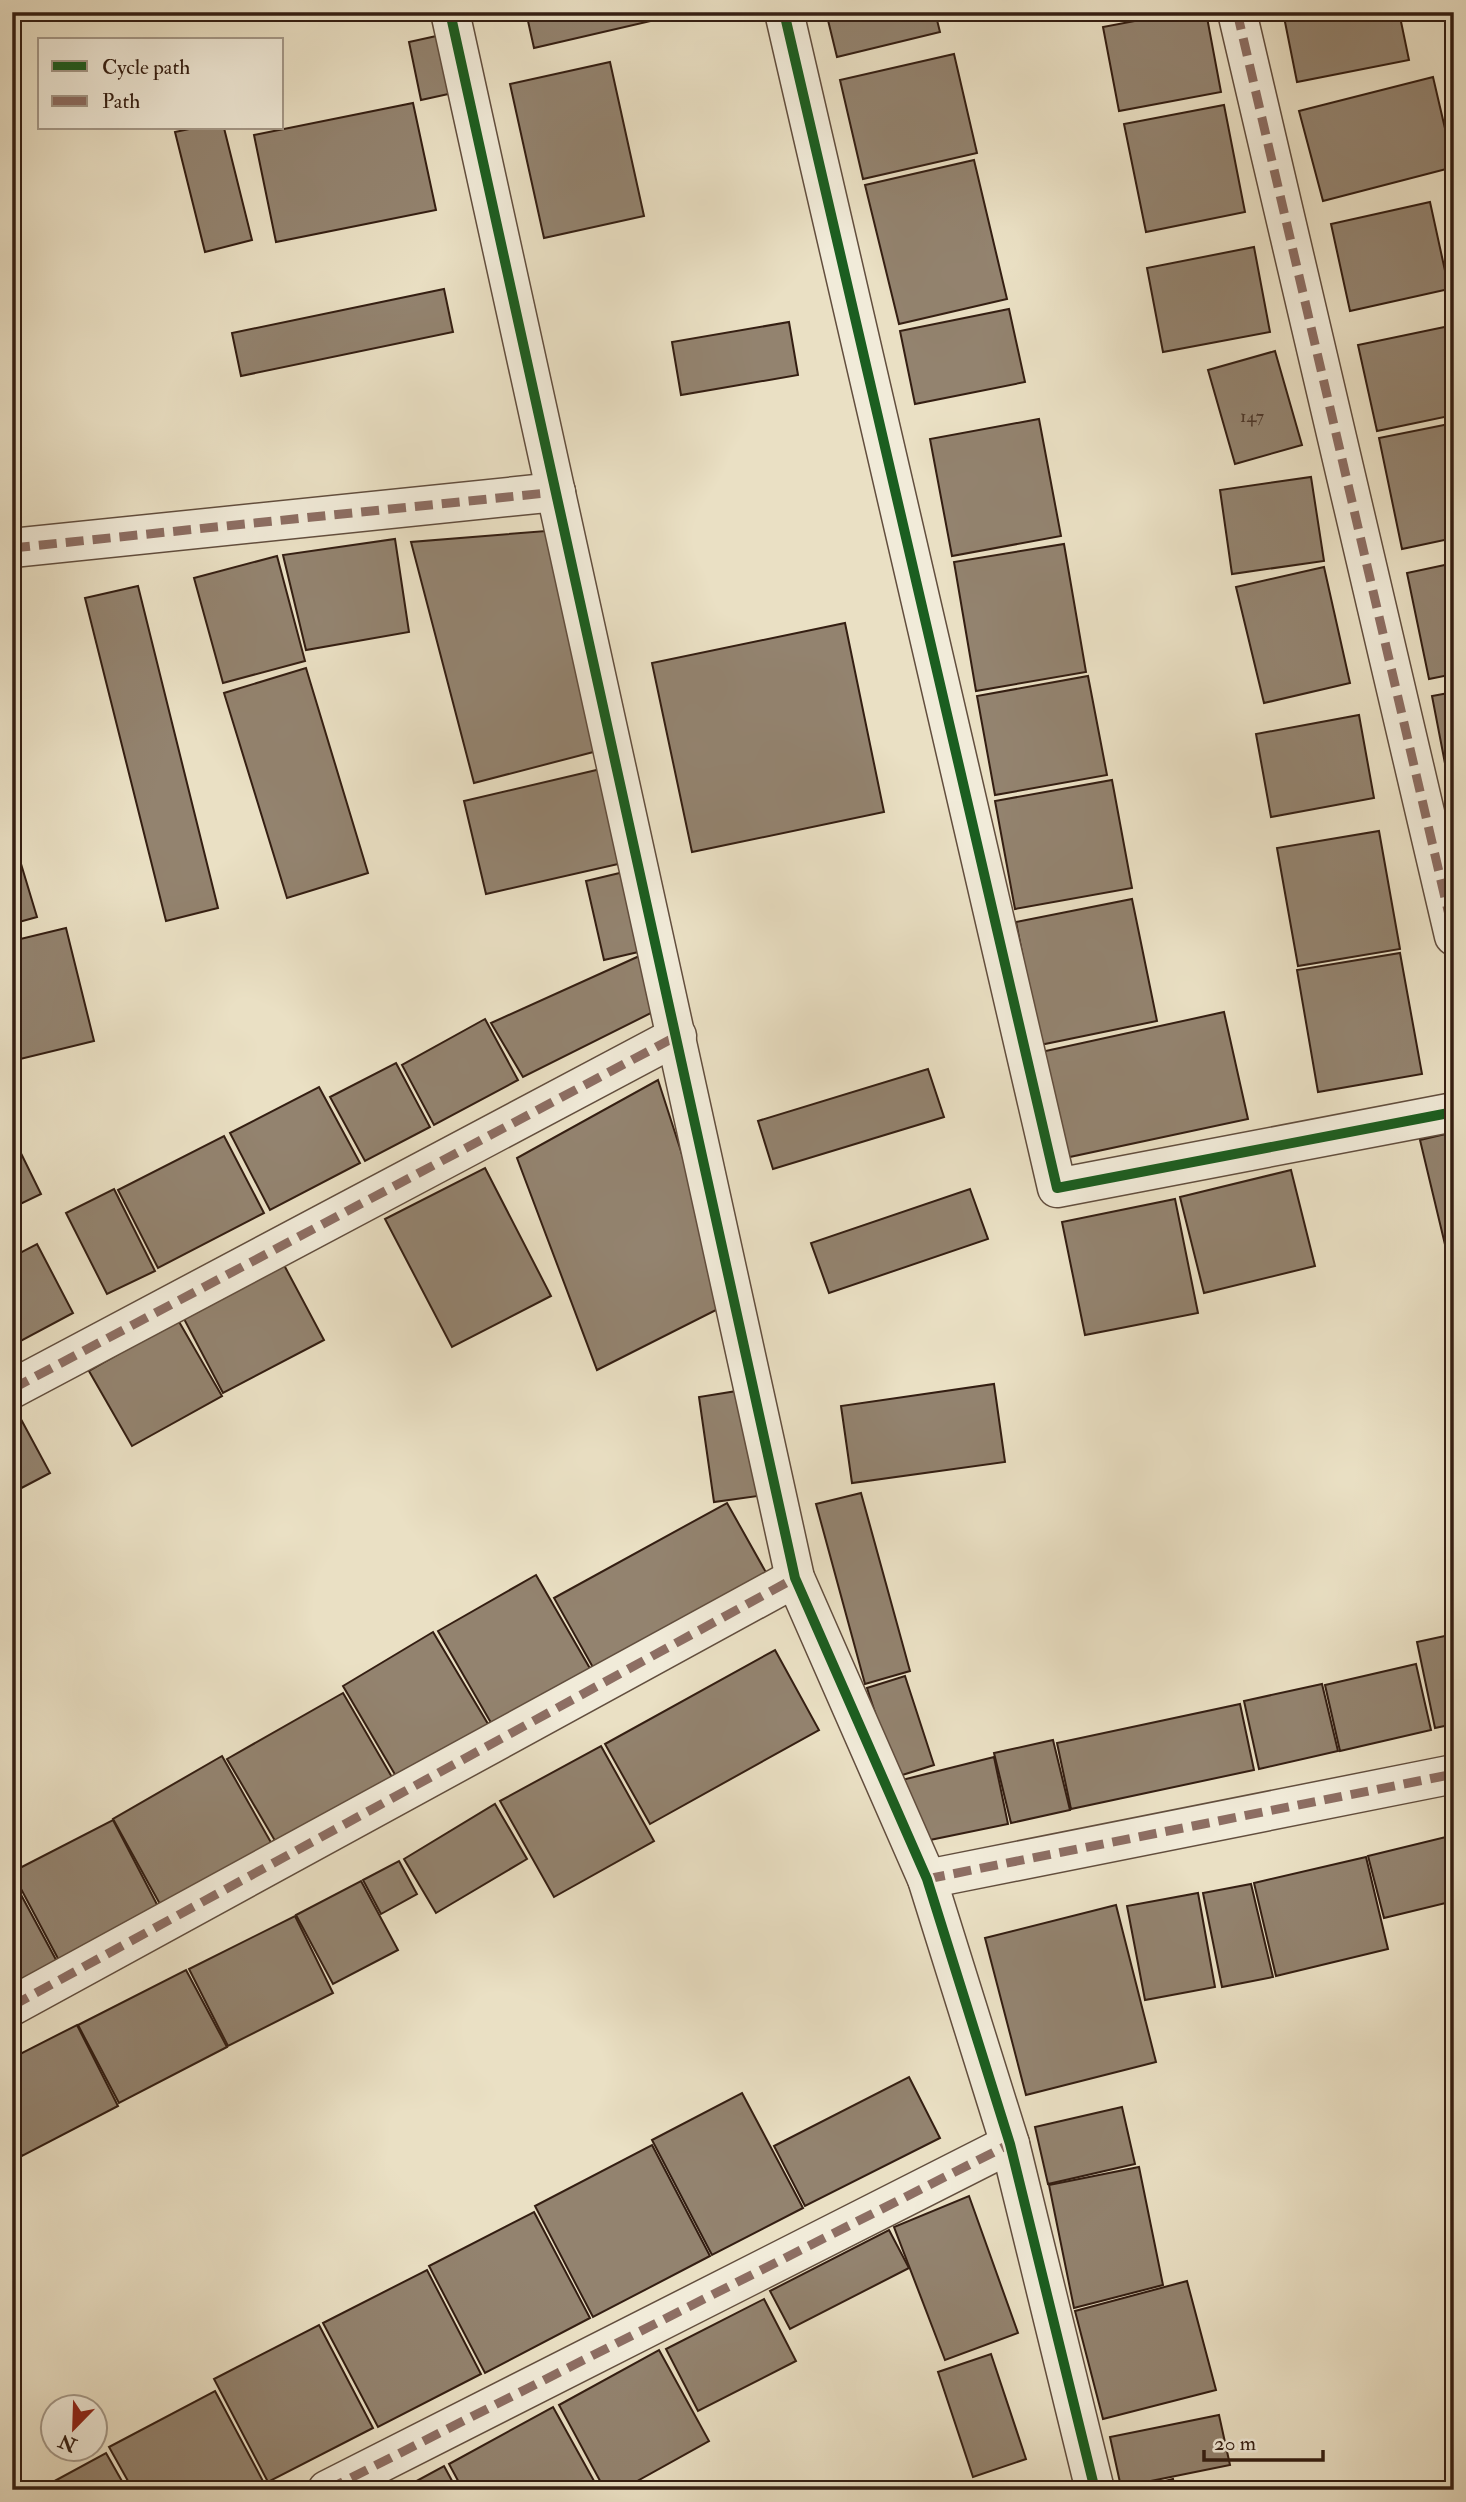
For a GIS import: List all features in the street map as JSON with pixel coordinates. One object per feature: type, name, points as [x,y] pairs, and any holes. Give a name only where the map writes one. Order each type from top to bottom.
[{"type":"street","points":[[450,12],[795,1578],[927,1880],[1010,2144],[1095,2490]]},
{"type":"street","points":[[784,12],[1057,1188],[1454,1112]]},
{"type":"street","points":[[1237,12],[1454,936]]},
{"type":"street","points":[[12,548],[556,492]]},
{"type":"street","points":[[12,1389],[677,1036]]},
{"type":"street","points":[[12,2006],[795,1578]]},
{"type":"street","points":[[927,1880],[1454,1774]]},
{"type":"street","points":[[327,2490],[1010,2144]]},
{"type":"building","points":[[526,12],[681,12],[681,14],[534,48]]},
{"type":"building","points":[[826,12],[935,12],[940,32],[837,57]]},
{"type":"building","points":[[1182,12],[1206,12],[1221,92],[1119,111],[1103,27]]},
{"type":"building","points":[[1283,12],[1399,12],[1409,60],[1297,82]]},
{"type":"building","points":[[441,35],[453,93],[421,100],[409,42]]},
{"type":"building","points":[[954,54],[977,153],[863,179],[840,80]]},
{"type":"building","points":[[610,62],[644,216],[544,238],[510,84]]},
{"type":"building","points":[[1433,77],[1454,167],[1323,201],[1299,111]]},
{"type":"building","points":[[413,103],[436,210],[276,242],[254,135]]},
{"type":"building","points":[[1224,105],[1245,212],[1146,232],[1124,124]]},
{"type":"building","points":[[224,130],[252,240],[205,252],[175,132]]},
{"type":"building","points":[[974,160],[1007,299],[899,324],[865,185]]},
{"type":"building","points":[[1430,202],[1449,289],[1350,311],[1331,224]]},
{"type":"building","points":[[1254,247],[1270,332],[1163,352],[1147,268]]},
{"type":"building","points":[[444,289],[453,332],[241,376],[232,333]]},
{"type":"building","points":[[1009,309],[1025,382],[915,404],[900,331]]},
{"type":"building","points":[[789,322],[798,375],[681,395],[672,342]]},
{"type":"building","points":[[1454,325],[1454,415],[1377,431],[1358,345]]},
{"type":"building","points":[[1275,351],[1302,445],[1235,464],[1208,370]]},
{"type":"building","points":[[1039,419],[1061,536],[952,556],[930,439]]},
{"type":"building","points":[[1454,423],[1454,538],[1402,549],[1379,438]]},
{"type":"building","points":[[1311,477],[1324,561],[1232,574],[1220,490]]},
{"type":"building","points":[[546,531],[605,749],[474,783],[411,542]]},
{"type":"building","points":[[395,539],[409,632],[306,650],[283,555]]},
{"type":"building","points":[[1064,544],[1086,672],[976,691],[954,562]]},
{"type":"building","points":[[277,556],[305,661],[223,683],[194,578]]},
{"type":"building","points":[[1454,563],[1454,674],[1429,679],[1407,573]]},
{"type":"building","points":[[1324,567],[1350,683],[1264,703],[1236,587]]},
{"type":"building","points":[[138,586],[218,908],[166,921],[85,598]]},
{"type":"building","points":[[845,623],[884,812],[692,852],[652,663]]},
{"type":"building","points":[[306,668],[368,873],[287,898],[224,693]]},
{"type":"building","points":[[1088,676],[1107,775],[995,795],[977,696]]},
{"type":"building","points":[[1454,692],[1454,778],[1448,779],[1432,696]]},
{"type":"building","points":[[1359,715],[1374,798],[1271,817],[1256,734]]},
{"type":"building","points":[[605,768],[627,862],[486,894],[464,801]]},
{"type":"building","points":[[1112,780],[1132,888],[1015,909],[995,801]]},
{"type":"building","points":[[1379,831],[1400,949],[1298,966],[1277,848]]},
{"type":"building","points":[[12,834],[37,917],[12,924]]},
{"type":"building","points":[[628,871],[647,950],[604,960],[586,881]]},
{"type":"building","points":[[1132,899],[1157,1021],[1040,1045],[1016,922]]},
{"type":"building","points":[[66,928],[94,1041],[12,1061],[12,941]]},
{"type":"building","points":[[646,953],[663,1007],[523,1077],[491,1023]]},
{"type":"building","points":[[1400,953],[1422,1074],[1318,1092],[1297,970]]},
{"type":"building","points":[[1224,1012],[1248,1119],[1065,1158],[1041,1052]]},
{"type":"building","points":[[485,1019],[518,1080],[434,1125],[402,1065]]},
{"type":"building","points":[[396,1063],[430,1127],[365,1161],[330,1097]]},
{"type":"building","points":[[928,1069],[944,1117],[773,1169],[758,1121]]},
{"type":"building","points":[[658,1080],[730,1303],[597,1370],[517,1158]]},
{"type":"building","points":[[319,1087],[360,1163],[270,1210],[230,1133]]},
{"type":"building","points":[[1454,1132],[1454,1252],[1447,1253],[1420,1140]]},
{"type":"building","points":[[12,1135],[41,1194],[12,1208]]},
{"type":"building","points":[[224,1136],[264,1213],[158,1268],[118,1190]]},
{"type":"building","points":[[485,1168],[551,1296],[452,1347],[385,1219]]},
{"type":"building","points":[[1291,1170],[1315,1266],[1204,1293],[1180,1197]]},
{"type":"building","points":[[114,1189],[155,1271],[107,1294],[66,1213]]},
{"type":"building","points":[[970,1189],[988,1239],[829,1293],[811,1243]]},
{"type":"building","points":[[1175,1199],[1198,1313],[1085,1335],[1062,1222]]},
{"type":"building","points":[[37,1244],[73,1313],[17,1343],[12,1334],[12,1257]]},
{"type":"building","points":[[284,1265],[324,1340],[223,1393],[183,1317]]},
{"type":"building","points":[[178,1320],[222,1396],[132,1446],[89,1371]]},
{"type":"building","points":[[994,1384],[1005,1462],[852,1483],[841,1406]]},
{"type":"building","points":[[743,1390],[758,1496],[714,1502],[699,1397]]},
{"type":"building","points":[[16,1410],[50,1473],[12,1493],[12,1412]]},
{"type":"building","points":[[861,1493],[910,1671],[865,1684],[816,1504]]},
{"type":"building","points":[[727,1503],[768,1576],[595,1671],[554,1598]]},
{"type":"building","points":[[536,1575],[592,1672],[494,1728],[438,1631]]},
{"type":"building","points":[[433,1632],[491,1729],[400,1783],[343,1686]]},
{"type":"building","points":[[1454,1634],[1454,1724],[1435,1728],[1417,1642]]},
{"type":"building","points":[[775,1650],[819,1730],[650,1824],[605,1744]]},
{"type":"building","points":[[1416,1664],[1431,1730],[1340,1751],[1325,1685]]},
{"type":"building","points":[[905,1676],[934,1765],[896,1777],[867,1688]]},
{"type":"building","points":[[1322,1684],[1338,1751],[1259,1769],[1244,1701]]},
{"type":"building","points":[[343,1693],[396,1784],[281,1851],[227,1759]]},
{"type":"building","points":[[1240,1704],[1254,1770],[1071,1809],[1057,1743]]},
{"type":"building","points":[[1053,1740],[1070,1810],[1011,1823],[994,1753]]},
{"type":"building","points":[[601,1746],[654,1841],[554,1897],[500,1801]]},
{"type":"building","points":[[222,1756],[277,1853],[166,1915],[113,1819]]},
{"type":"building","points":[[994,1757],[1008,1824],[920,1842],[898,1781]]},
{"type":"building","points":[[495,1804],[527,1859],[436,1913],[404,1859]]},
{"type":"building","points":[[113,1820],[163,1916],[63,1968],[12,1872]]},
{"type":"building","points":[[1454,1835],[1454,1901],[1384,1918],[1368,1856]]},
{"type":"building","points":[[1366,1857],[1388,1949],[1276,1976],[1254,1883]]},
{"type":"building","points":[[399,1861],[417,1894],[381,1914],[363,1880]]},
{"type":"building","points":[[12,1878],[61,1969],[12,1994]]},
{"type":"building","points":[[361,1881],[398,1950],[333,1984],[296,1915]]},
{"type":"building","points":[[1251,1884],[1273,1977],[1222,1987],[1203,1893]]},
{"type":"building","points":[[1198,1893],[1215,1987],[1145,2000],[1127,1906]]},
{"type":"building","points":[[1116,1905],[1156,2062],[1026,2095],[985,1938]]},
{"type":"building","points":[[295,1916],[333,1993],[228,2046],[189,1969]]},
{"type":"building","points":[[186,1970],[227,2047],[119,2103],[78,2025]]},
{"type":"building","points":[[77,2025],[118,2106],[22,2156],[12,2136],[12,2058]]},
{"type":"building","points":[[909,2077],[940,2138],[805,2206],[774,2146]]},
{"type":"building","points":[[742,2093],[803,2208],[712,2255],[652,2140]]},
{"type":"building","points":[[1122,2107],[1135,2164],[1048,2184],[1035,2127]]},
{"type":"building","points":[[652,2145],[710,2256],[593,2317],[535,2206]]},
{"type":"building","points":[[1139,2167],[1163,2285],[1074,2308],[1049,2185]]},
{"type":"building","points":[[969,2196],[1018,2333],[945,2360],[894,2227]]},
{"type":"building","points":[[534,2212],[590,2318],[485,2373],[429,2266]]},
{"type":"building","points":[[889,2230],[909,2268],[790,2329],[770,2291]]},
{"type":"building","points":[[427,2270],[481,2374],[378,2427],[323,2323]]},
{"type":"building","points":[[1187,2281],[1216,2390],[1103,2419],[1075,2311]]},
{"type":"building","points":[[764,2299],[796,2361],[698,2411],[666,2349]]},
{"type":"building","points":[[319,2325],[373,2428],[268,2482],[214,2379]]},
{"type":"building","points":[[659,2350],[709,2441],[621,2490],[605,2490],[559,2405]]},
{"type":"building","points":[[991,2354],[1026,2459],[973,2477],[938,2372]]},
{"type":"building","points":[[215,2391],[264,2483],[252,2490],[133,2490],[109,2447]]},
{"type":"building","points":[[553,2407],[599,2490],[463,2490],[449,2464]]},
{"type":"building","points":[[1219,2415],[1230,2465],[1121,2487],[1110,2437]]},
{"type":"building","points":[[108,2457],[127,2490],[38,2490],[86,2464],[108,2464]]},
{"type":"building","points":[[444,2466],[457,2490],[400,2490]]},
{"type":"building","points":[[1173,2479],[1175,2490],[1129,2490]]},
{"type":"marked path","points":[[1237,12],[1454,936]]},
{"type":"marked path","points":[[12,548],[556,492]]},
{"type":"marked path","points":[[12,1389],[677,1036]]},
{"type":"marked path","points":[[12,2006],[795,1578]]},
{"type":"marked path","points":[[927,1879],[1454,1774]]},
{"type":"marked path","points":[[327,2490],[1010,2144]]},
{"type":"cycle path","points":[[450,12],[795,1578],[927,1879],[1010,2144],[1095,2490]]},
{"type":"cycle path","points":[[784,12],[1057,1188],[1454,1112]]}]
